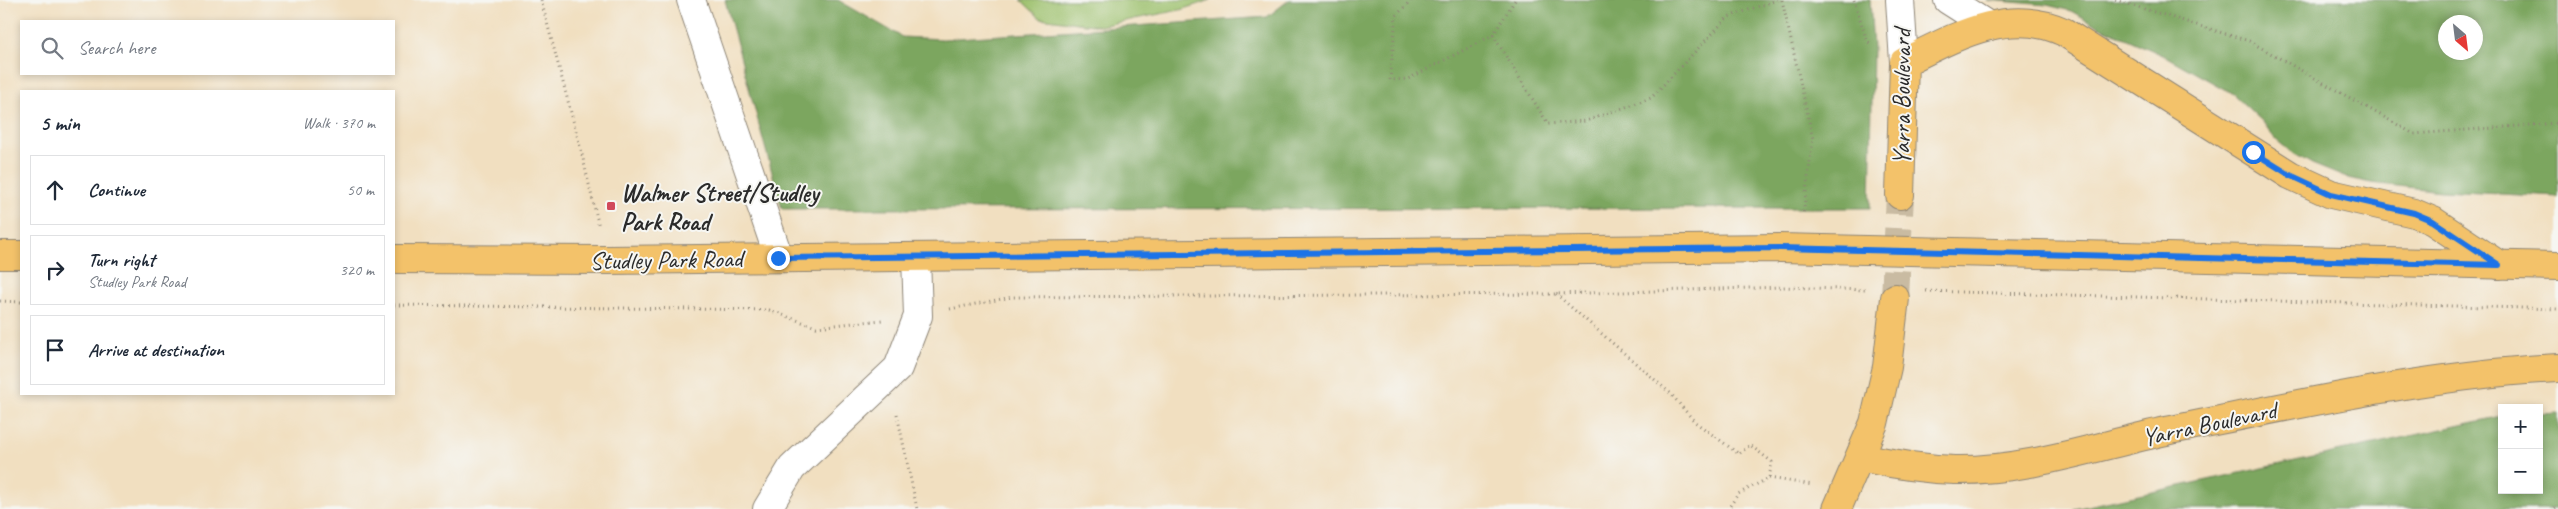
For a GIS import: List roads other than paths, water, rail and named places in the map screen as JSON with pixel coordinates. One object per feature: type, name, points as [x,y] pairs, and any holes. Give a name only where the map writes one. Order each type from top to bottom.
[{"type":"main road","points":[[1904,62],[1962,35],[1989,26],[2032,21],[2048,24],[2064,32],[2290,175],[2331,194],[2414,213],[2433,221],[2499,265]]},
{"type":"main road","name":"Yarra Boulevard","points":[[1900,195],[1904,62]]},
{"type":"main road","name":"Studley Park Road","points":[[395,259],[606,260],[1780,248],[2558,266]]},
{"type":"main road","points":[[0,255],[20,255]]},
{"type":"main road","points":[[1842,499],[1874,423],[1887,367],[1885,294]]},
{"type":"main road","name":"Yarra Boulevard","points":[[1861,457],[1894,464],[1955,470],[1990,467],[2042,460],[2165,432],[2400,386],[2518,370],[2558,368]]},
{"type":"street","points":[[691,0],[778,258]]},
{"type":"street","name":"Yarra Boulevard","points":[[1900,0],[1904,62]]},
{"type":"street","points":[[1948,0],[1989,26]]},
{"type":"street","points":[[767,509],[792,468],[898,368],[918,316],[916,257]]},
{"type":"tunnel","points":[[1895,298],[1900,195]]},
{"type":"place","name":"Walmer Street/Studley Park Road","points":[[611,206]]}]
